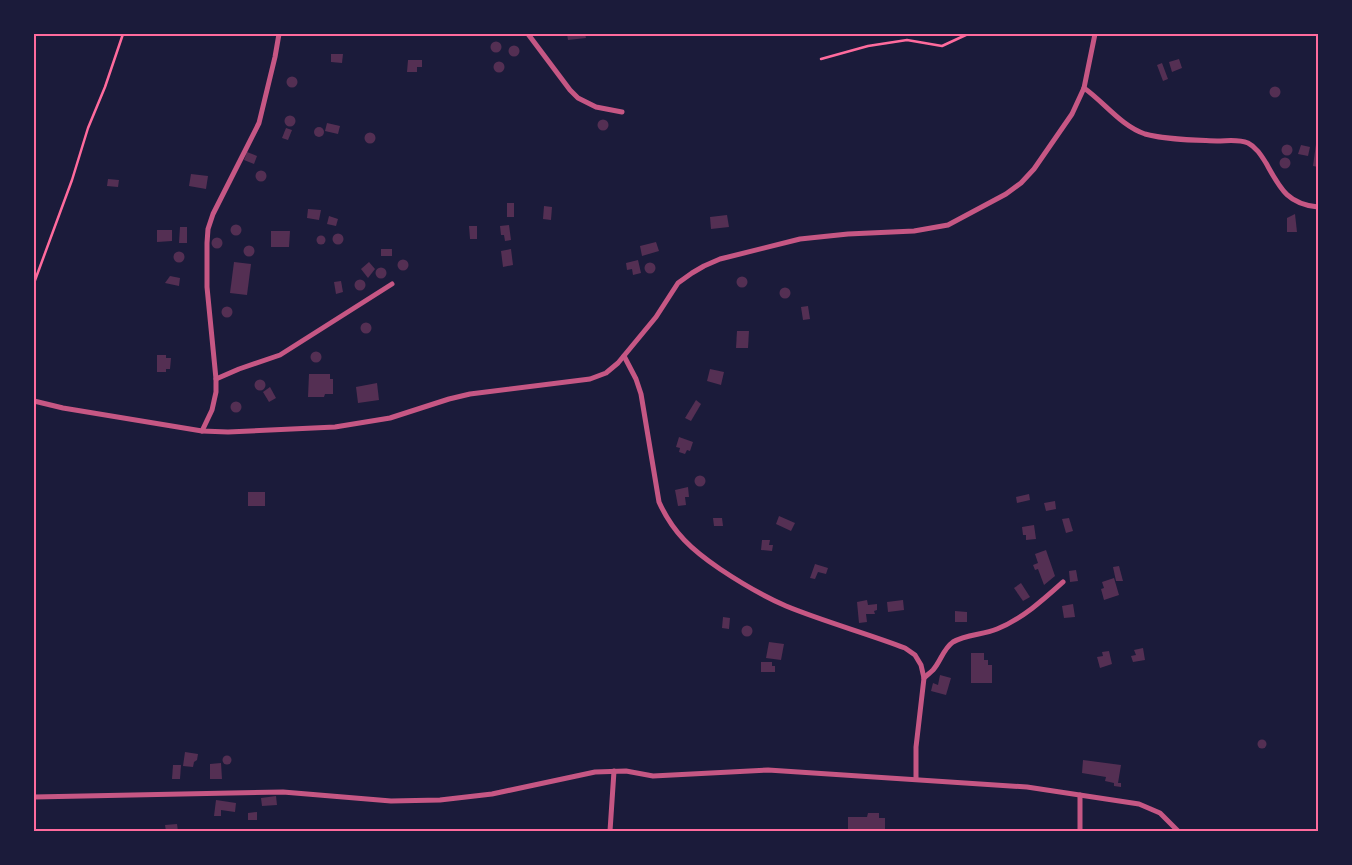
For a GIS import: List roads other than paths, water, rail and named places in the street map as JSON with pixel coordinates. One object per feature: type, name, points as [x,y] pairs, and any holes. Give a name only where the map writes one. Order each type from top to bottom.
[{"type":"street","points":[[202,431],[212,410],[216,379],[207,287],[208,229],[213,214],[259,123],[279,34]]},
{"type":"street","points":[[528,34],[578,98],[596,107],[622,112]]},
{"type":"street","points":[[34,400],[63,408],[202,431],[228,432],[335,426],[390,418],[470,394],[590,379],[606,373],[624,356],[661,310],[678,283],[692,273],[712,263],[800,239],[930,229],[948,225],[986,206],[1021,183],[1034,169],[1072,114],[1084,88],[1095,34]]},
{"type":"street","points":[[1084,88],[1125,123],[1144,133],[1194,140],[1232,140],[1249,144],[1262,156],[1282,191],[1288,197],[1298,202],[1318,207]]},
{"type":"street","points":[[216,379],[280,355],[392,284]]},
{"type":"street","points":[[624,356],[636,379],[641,394],[659,502],[664,514],[679,536],[742,584],[785,606],[905,648],[915,655],[921,666],[924,678],[916,747],[916,779]]},
{"type":"street","points":[[924,678],[933,670],[943,652],[954,641],[995,630],[1009,624],[1063,582]]},
{"type":"street","points":[[34,797],[276,792],[391,801],[440,800],[492,794],[595,772],[626,771],[653,776],[768,770],[916,779],[1027,788],[1080,795],[1139,804],[1160,813],[1178,831]]},
{"type":"street","points":[[610,831],[614,772]]},
{"type":"street","points":[[1080,795],[1080,831]]}]
